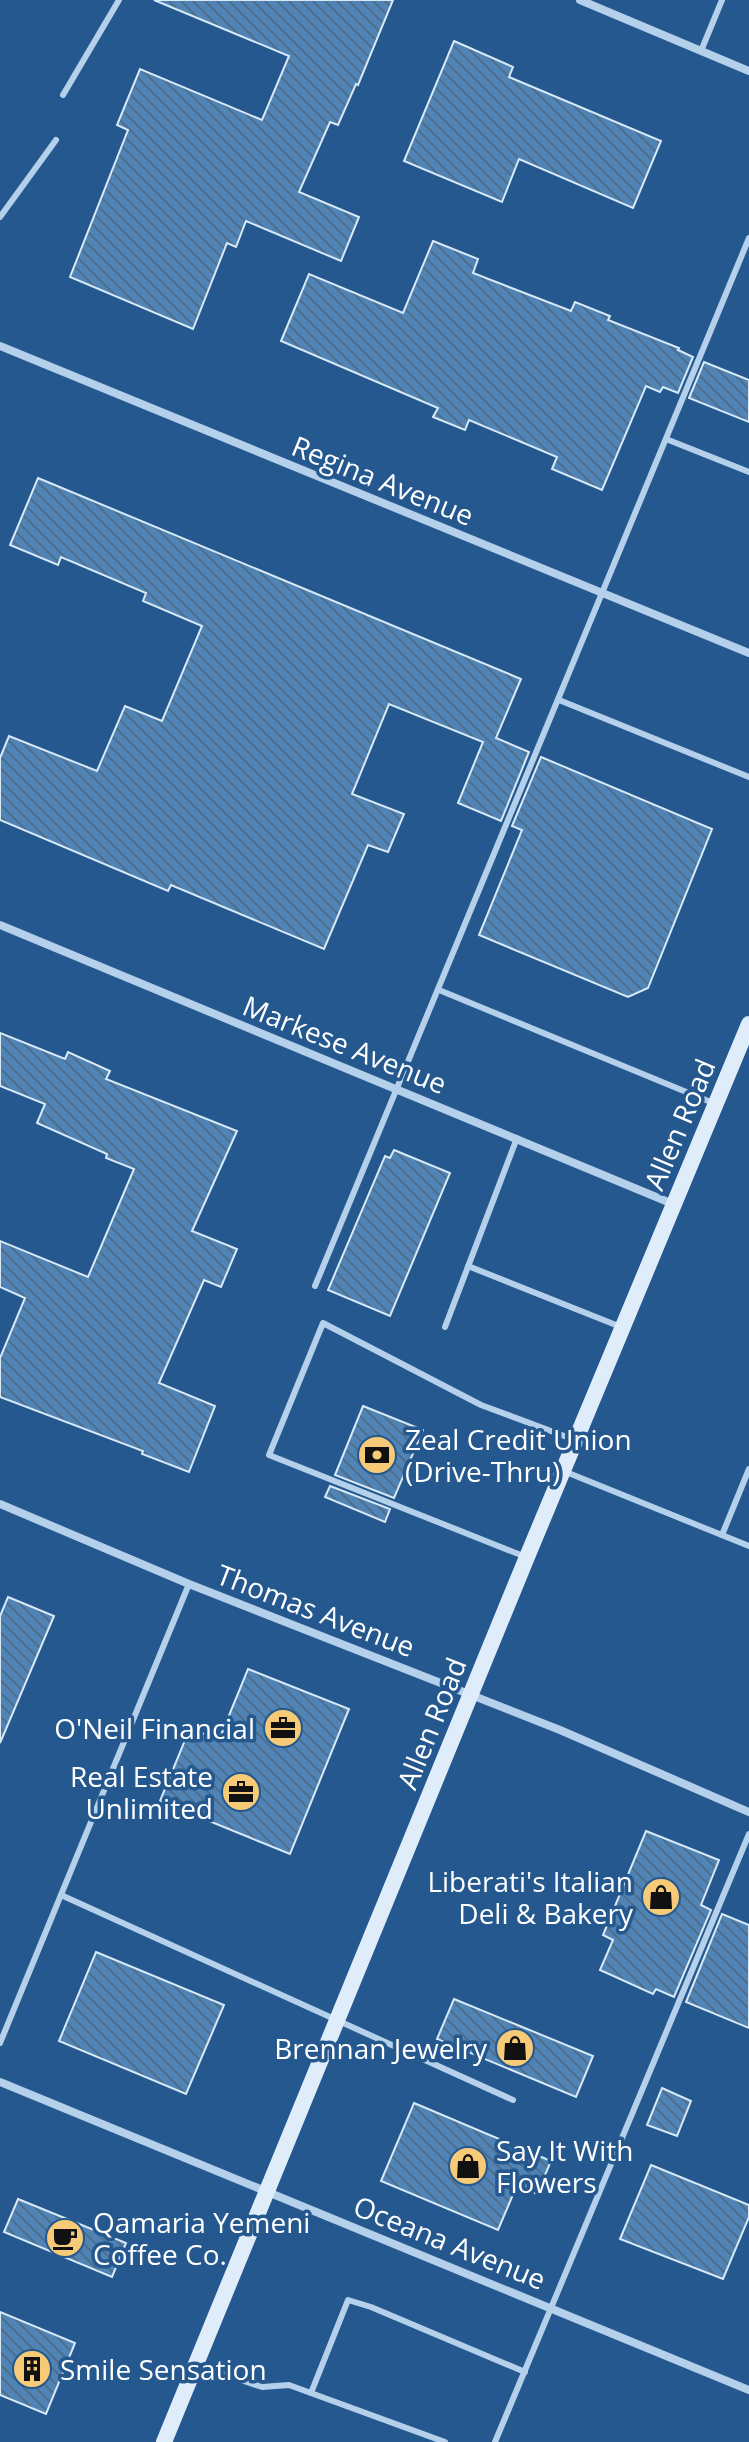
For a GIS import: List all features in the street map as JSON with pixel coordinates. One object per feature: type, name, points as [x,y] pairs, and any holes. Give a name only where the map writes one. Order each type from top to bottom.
[{"type":"main road","name":"Allen Road","points":[[164,2442],[749,1024]]},
{"type":"street","points":[[580,0],[749,71]]},
{"type":"street","name":"Regina Avenue","points":[[0,346],[749,653]]},
{"type":"street","name":"Markese Avenue","points":[[0,925],[673,1204]]},
{"type":"street","name":"Thomas Avenue","points":[[0,1504],[189,1584],[472,1695],[749,1812]]},
{"type":"street","name":"Oceana Avenue","points":[[0,2082],[749,2390]]},
{"type":"lane","points":[[63,95],[119,0]]},
{"type":"lane","points":[[701,51],[722,0]]},
{"type":"lane","points":[[0,217],[56,140]]},
{"type":"lane","points":[[315,1286],[749,238]]},
{"type":"lane","points":[[666,439],[749,472]]},
{"type":"lane","points":[[559,700],[749,777]]},
{"type":"lane","points":[[439,990],[715,1103]]},
{"type":"lane","points":[[445,1327],[517,1138]]},
{"type":"lane","points":[[468,1266],[622,1327]]},
{"type":"lane","points":[[527,1557],[269,1455],[323,1323],[481,1405],[575,1440]]},
{"type":"lane","points":[[722,1535],[749,1469]]},
{"type":"lane","points":[[563,1470],[749,1546]]},
{"type":"lane","points":[[0,2043],[189,1584]]},
{"type":"lane","points":[[495,2442],[749,1834]]},
{"type":"lane","points":[[61,1895],[513,2100]]},
{"type":"lane","points":[[311,2393],[348,2300],[525,2372]]},
{"type":"lane","points":[[197,2365],[262,2387],[289,2385],[445,2442]]},
{"type":"building","points":[[154,0],[393,0],[358,85],[338,125],[330,122],[299,192],[359,217],[341,261],[246,221],[236,247],[227,243],[193,329],[70,277],[128,130],[117,125],[140,69],[262,120],[289,56]]},
{"type":"building","points":[[454,41],[513,67],[509,77],[661,141],[633,208],[519,159],[502,202],[404,161]]},
{"type":"building","points":[[433,241],[478,259],[473,273],[571,311],[575,302],[693,357],[678,393],[663,387],[660,392],[646,386],[602,490],[552,469],[557,457],[469,420],[465,430],[433,417],[438,408],[281,341],[309,274],[403,313]]},
{"type":"building","points":[[704,362],[749,380],[749,422],[689,398]]},
{"type":"building","points":[[38,478],[521,679],[496,738],[529,752],[501,821],[458,803],[483,742],[389,704],[352,794],[404,814],[388,852],[368,845],[324,949],[171,885],[168,891],[0,820],[0,758],[9,736],[97,771],[125,706],[162,721],[202,626],[143,601],[146,593],[61,557],[58,565],[10,545]]},
{"type":"building","points":[[541,757],[712,829],[648,988],[628,997],[479,935],[522,830],[512,826]]},
{"type":"building","points":[[0,1033],[65,1059],[68,1052],[110,1071],[106,1079],[237,1131],[192,1231],[237,1249],[221,1287],[204,1280],[159,1383],[215,1406],[189,1472],[142,1454],[143,1451],[0,1397],[0,1358],[25,1298],[0,1287],[0,1241],[88,1277],[134,1169],[37,1123],[45,1104],[0,1086]]},
{"type":"building","points":[[394,1150],[450,1173],[390,1316],[328,1290],[385,1156],[390,1158]]},
{"type":"building","name":"Zeal Credit Union (Drive-Thru)","points":[[363,1406],[423,1430],[394,1498],[335,1475]]},
{"type":"building","points":[[330,1486],[390,1509],[385,1522],[325,1497]]},
{"type":"building","points":[[8,1597],[54,1616],[0,1743],[0,1616]]},
{"type":"building","points":[[248,1669],[349,1709],[290,1854],[160,1801],[190,1728],[219,1740]]},
{"type":"building","name":"Liberati's Italian Deli & Bakery","points":[[646,1831],[719,1860],[701,1905],[711,1910],[674,1997],[656,1989],[653,1994],[600,1970],[613,1940],[603,1935]]},
{"type":"building","points":[[722,1914],[749,1925],[749,2028],[686,2002]]},
{"type":"building","points":[[96,1952],[224,2005],[186,2094],[59,2041]]},
{"type":"building","name":"Brennan Jewelry","points":[[454,1999],[593,2056],[576,2097],[437,2039]]},
{"type":"building","points":[[662,2088],[691,2101],[677,2136],[647,2125]]},
{"type":"building","name":"Say It With Flowers","points":[[414,2103],[551,2161],[537,2194],[517,2185],[498,2230],[381,2181]]},
{"type":"building","points":[[651,2165],[749,2205],[749,2217],[723,2279],[620,2239]]},
{"type":"building","name":"Qamaria Yemeni Coffee Co.","points":[[18,2199],[126,2243],[112,2277],[4,2232]]},
{"type":"building","name":"Smile Sensation","points":[[0,2312],[75,2343],[46,2414],[0,2395]]},
{"type":"place","name":"Zeal Credit Union (Drive-Thru)","points":[[377,1455]]},
{"type":"place","name":"O'Neil Financial","points":[[283,1728]]},
{"type":"place","name":"Real Estate Unlimited","points":[[241,1792]]},
{"type":"place","name":"Liberati's Italian Deli & Bakery","points":[[661,1897]]},
{"type":"place","name":"Brennan Jewelry","points":[[515,2048]]},
{"type":"place","name":"Say It With Flowers","points":[[468,2166]]},
{"type":"place","name":"Qamaria Yemeni Coffee Co.","points":[[65,2238]]},
{"type":"place","name":"Smile Sensation","points":[[32,2369]]}]
